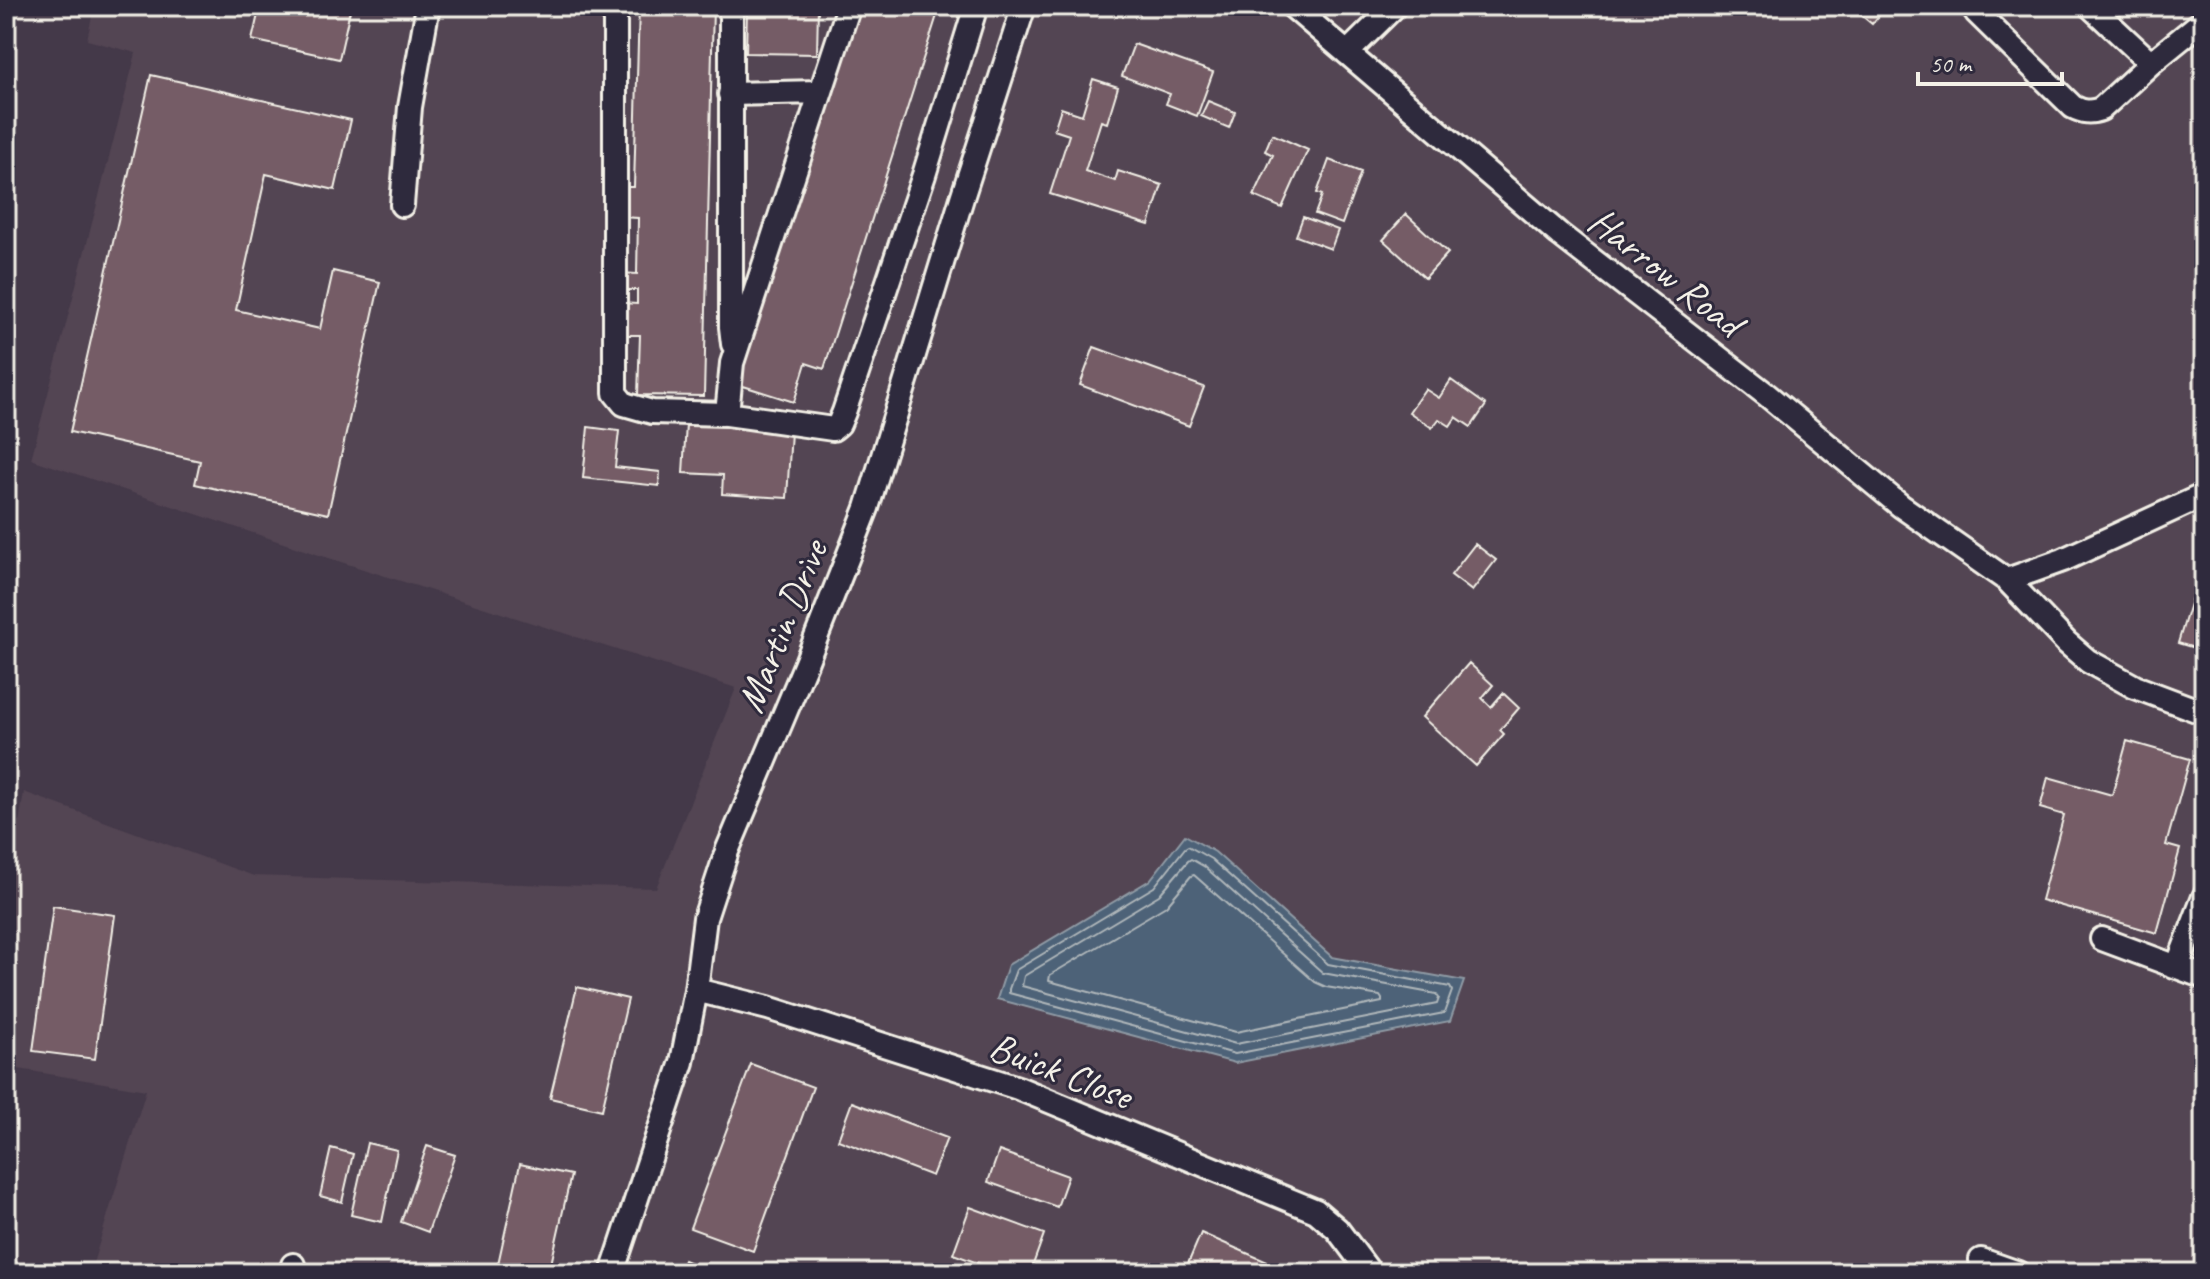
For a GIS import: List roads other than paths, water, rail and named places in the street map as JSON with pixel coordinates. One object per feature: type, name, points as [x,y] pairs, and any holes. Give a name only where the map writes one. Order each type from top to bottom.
[{"type":"street","points":[[402,205],[410,107],[428,6]]},
{"type":"street","points":[[615,6],[615,393],[624,404],[652,412],[727,414],[833,429],[839,424],[924,175],[976,6]]},
{"type":"street","points":[[727,414],[734,340],[730,312],[731,6]]},
{"type":"street","points":[[732,363],[849,6]]},
{"type":"street","name":"Martin Drive","points":[[612,1273],[682,1062],[696,990],[705,918],[727,851],[867,508],[1024,6]]},
{"type":"street","name":"Harrow Road","points":[[1292,6],[1559,234],[1767,395],[1901,506],[2007,580],[2088,661],[2135,687],[2204,713]]},
{"type":"street","points":[[1347,53],[1395,6]]},
{"type":"street","points":[[1975,6],[1976,12],[2073,107],[2091,112],[2101,109],[2204,20]]},
{"type":"street","points":[[2090,6],[2151,63]]},
{"type":"street","points":[[730,94],[820,92]]},
{"type":"street","points":[[2007,580],[2063,560],[2204,495]]},
{"type":"street","points":[[2177,967],[2204,897]]},
{"type":"street","points":[[2102,939],[2204,977]]},
{"type":"street","name":"Buick Close","points":[[696,990],[768,1008],[1018,1088],[1316,1211],[1337,1229],[1370,1273]]},
{"type":"street","points":[[1981,1260],[2018,1273]]},
{"type":"water","points":[[1185,835],[1215,852],[1332,957],[1464,981],[1450,1021],[1235,1063],[997,999],[1008,965],[1150,880]]}]
